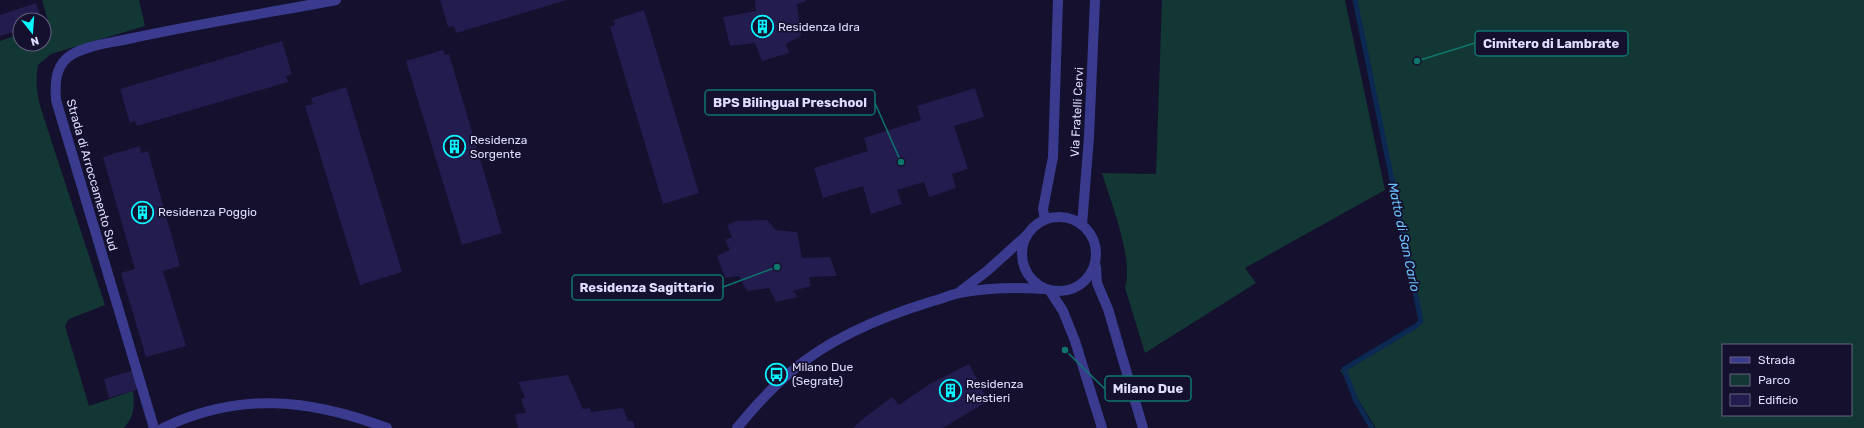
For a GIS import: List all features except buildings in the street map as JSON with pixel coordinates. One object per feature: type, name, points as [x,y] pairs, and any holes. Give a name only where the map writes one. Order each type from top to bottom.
[{"type":"street","name":"Strada di Arroccamento Sud","points":[[154,428],[56,100],[55,83],[59,66],[68,57],[88,48],[165,31],[336,0]]},
{"type":"street","name":"Via Fratelli Cervi","points":[[1045,220],[1043,208],[1053,157],[1058,0]]},
{"type":"street","name":"Via Fratelli Cervi","points":[[1082,225],[1089,137],[1094,0]]},
{"type":"street","points":[[737,428],[772,389],[792,370],[814,354],[890,316],[958,293],[1006,288],[1062,292],[1074,289],[1084,283],[1092,274],[1097,251],[1094,242],[1088,231],[1082,225],[1068,218],[1052,218],[1045,220],[1032,229],[993,266],[958,293]]},
{"type":"street","points":[[1027,235],[1022,250],[1024,266],[1031,279],[1047,290],[1063,311],[1075,341],[1102,428]]},
{"type":"street","points":[[1095,263],[1097,282],[1108,309],[1143,428]]},
{"type":"street","points":[[163,428],[198,414],[254,404],[279,403],[308,405],[368,421],[387,428]]},
{"type":"green space","points":[[42,0],[139,0],[145,26],[51,54],[38,65],[37,78],[37,90],[41,108],[105,305],[69,319],[65,326],[89,406],[133,391],[133,411],[130,420],[124,428],[0,428],[0,41],[12,37],[12,52],[52,52],[52,12],[46,12]]},
{"type":"green space","points":[[1162,0],[1345,0],[1385,190],[1245,268],[1256,283],[1145,353],[1125,288],[1127,276],[1124,247],[1116,215],[1102,173],[1156,174]]},
{"type":"green space","points":[[1357,0],[1864,0],[1864,428],[1376,428],[1340,370],[1422,322]]},
{"type":"waterway","name":"Matto di San Carlo","points":[[1355,0],[1421,321],[1416,326],[1344,369],[1356,401],[1372,428]]},
{"type":"place","name":"Residenza Idra","points":[[763,27]]},
{"type":"place","name":"Cimitero di Lambrate","points":[[1417,61]]},
{"type":"place","name":"Residenza Sorgente","points":[[454,147]]},
{"type":"place","name":"BPS Bilingual Preschool","points":[[901,162]]},
{"type":"place","name":"Residenza Poggio","points":[[142,212]]},
{"type":"place","name":"Residenza Sagittario","points":[[777,267]]},
{"type":"place","name":"Milano Due","points":[[1065,350]]},
{"type":"place","name":"Milano Due (Segrate)","points":[[776,374]]},
{"type":"place","name":"Residenza Mestieri","points":[[951,391]]}]
